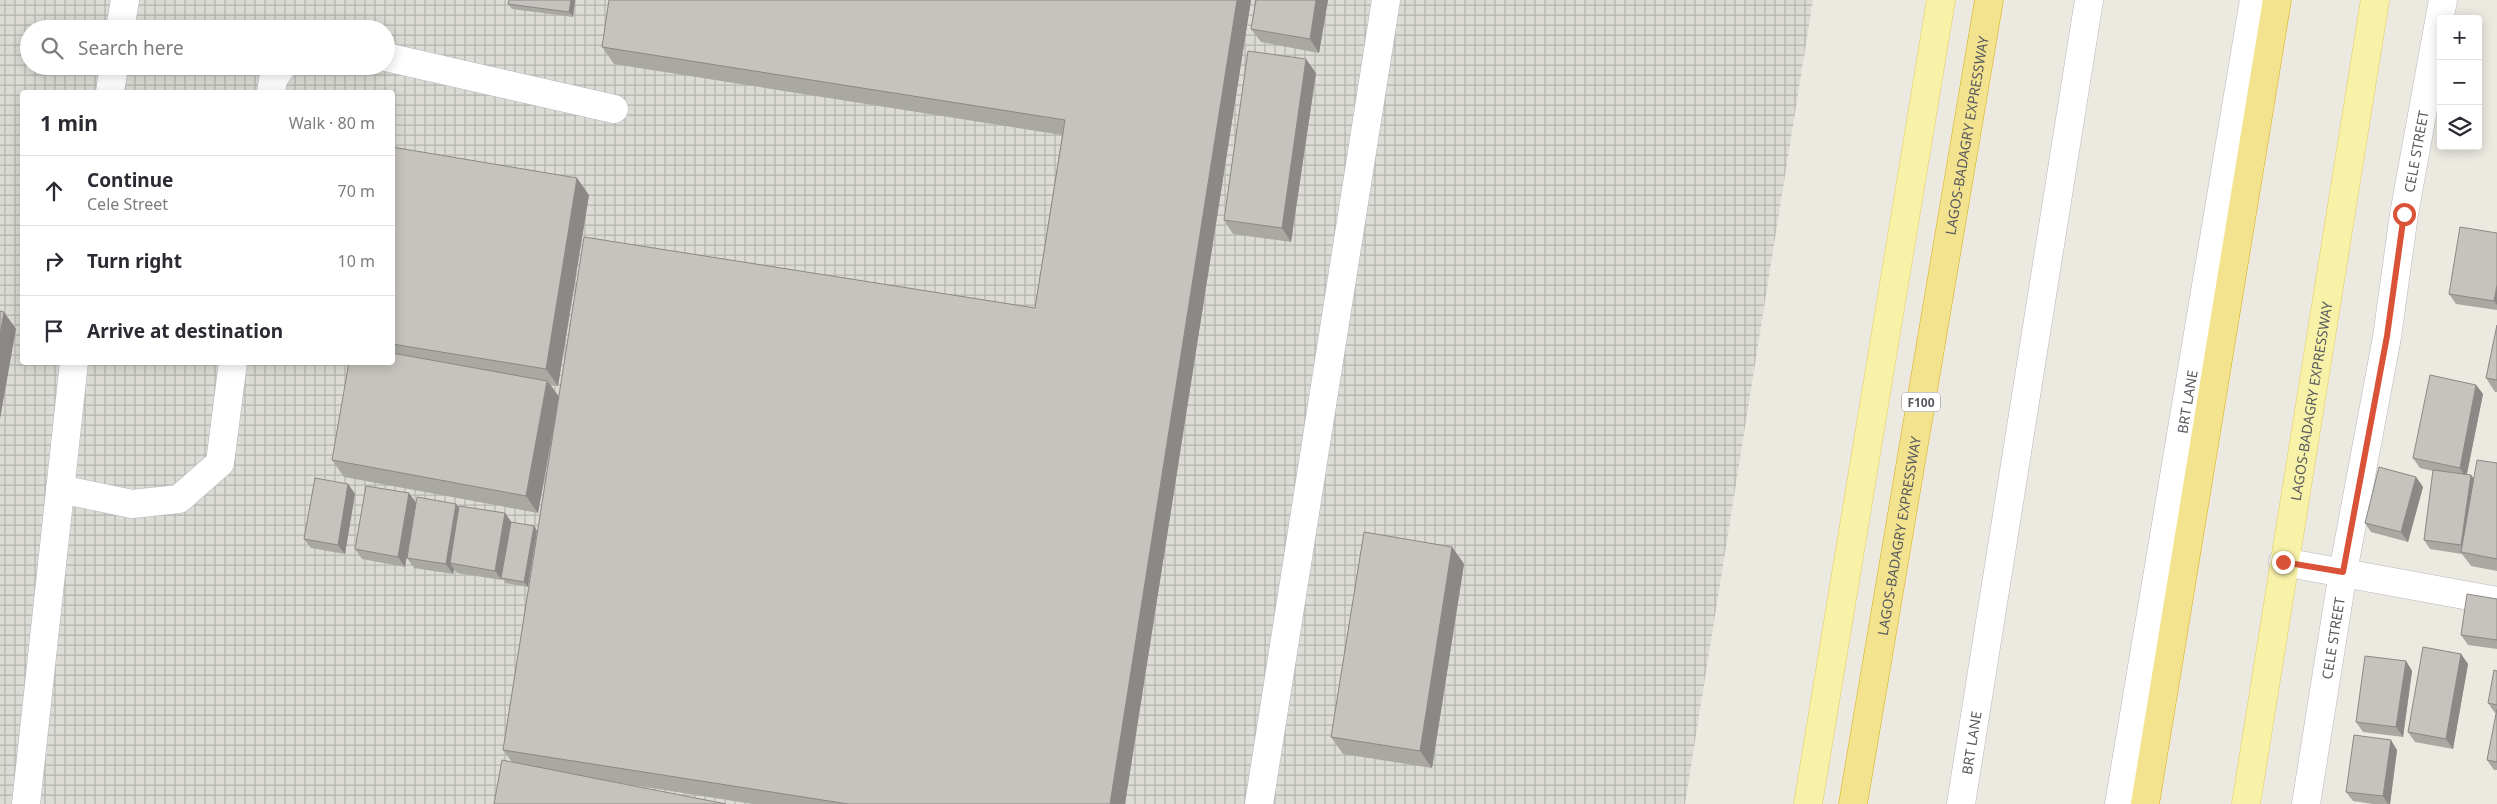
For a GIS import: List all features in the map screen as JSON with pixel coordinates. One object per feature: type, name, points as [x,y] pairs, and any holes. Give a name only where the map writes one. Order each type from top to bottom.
[{"type":"highway","name":"LAGOS-BADAGRY EXPRESSWAY","points":[[1853,804],[1989,0]]},
{"type":"highway","points":[[2145,804],[2277,0]]},
{"type":"main road","points":[[1808,804],[1941,0]]},
{"type":"main road","name":"LAGOS-BADAGRY EXPRESSWAY","points":[[2246,804],[2283,562],[2375,0]]},
{"type":"street","points":[[122,20],[125,0]]},
{"type":"street","points":[[1259,804],[1386,0]]},
{"type":"street","name":"BRT LANE","points":[[1962,804],[2089,0]]},
{"type":"street","name":"BRT LANE","points":[[2119,804],[2254,0]]},
{"type":"street","name":"CELE STREET","points":[[2306,804],[2343,572],[2387,336],[2404,214],[2444,0]]},
{"type":"street","points":[[395,59],[614,109]]},
{"type":"street","points":[[110,90],[113,75]]},
{"type":"street","points":[[271,90],[273,80],[276,75]]},
{"type":"street","points":[[26,804],[74,365]]},
{"type":"street","points":[[60,489],[132,504],[180,499],[220,462],[233,365]]},
{"type":"street","points":[[2283,562],[2497,600]]},
{"type":"shaded area","points":[[0,0],[1813,0],[1685,804],[0,804]]},
{"type":"building","points":[[509,0],[571,0],[569,12],[508,4]]},
{"type":"building","points":[[609,0],[1237,0],[1110,804],[848,804],[503,750],[584,237],[1035,308],[1065,120],[602,47]]},
{"type":"building","points":[[1256,0],[1316,0],[1310,39],[1251,29]]},
{"type":"building","points":[[1248,51],[1306,59],[1282,228],[1224,220]]},
{"type":"building","points":[[395,148],[577,178],[546,369],[395,344]]},
{"type":"building","points":[[2460,227],[2497,233],[2497,285],[2494,301],[2449,294]]},
{"type":"building","points":[[0,311],[4,312],[0,335]]},
{"type":"building","points":[[2497,325],[2497,380],[2486,378]]},
{"type":"building","points":[[395,354],[547,381],[526,496],[332,460],[348,365],[395,365]]},
{"type":"building","points":[[2430,375],[2476,385],[2460,468],[2413,458]]},
{"type":"building","points":[[2477,460],[2497,463],[2497,559],[2461,552]]},
{"type":"building","points":[[2379,467],[2416,477],[2401,532],[2365,523]]},
{"type":"building","points":[[2433,470],[2471,475],[2461,545],[2424,540]]},
{"type":"building","points":[[315,478],[348,484],[338,545],[304,539]]},
{"type":"building","points":[[366,486],[409,493],[398,557],[355,549]]},
{"type":"building","points":[[417,497],[456,504],[446,564],[407,558]]},
{"type":"building","points":[[459,506],[505,513],[495,571],[450,563]]},
{"type":"building","points":[[511,522],[534,526],[524,582],[501,578]]},
{"type":"building","points":[[1364,532],[1452,547],[1420,751],[1331,737]]},
{"type":"building","points":[[2467,594],[2497,599],[2497,640],[2461,635]]},
{"type":"building","points":[[2423,647],[2461,654],[2446,739],[2408,732]]},
{"type":"building","points":[[2365,656],[2406,661],[2396,727],[2356,722]]},
{"type":"building","points":[[2494,670],[2497,671],[2497,705],[2488,703]]},
{"type":"building","points":[[2497,709],[2497,762],[2487,760]]},
{"type":"building","points":[[2354,735],[2391,740],[2383,796],[2346,792]]},
{"type":"building","points":[[502,760],[726,804],[494,804]]},
{"type":"route","points":[[2283,562],[2343,572],[2387,336],[2404,214]]}]
